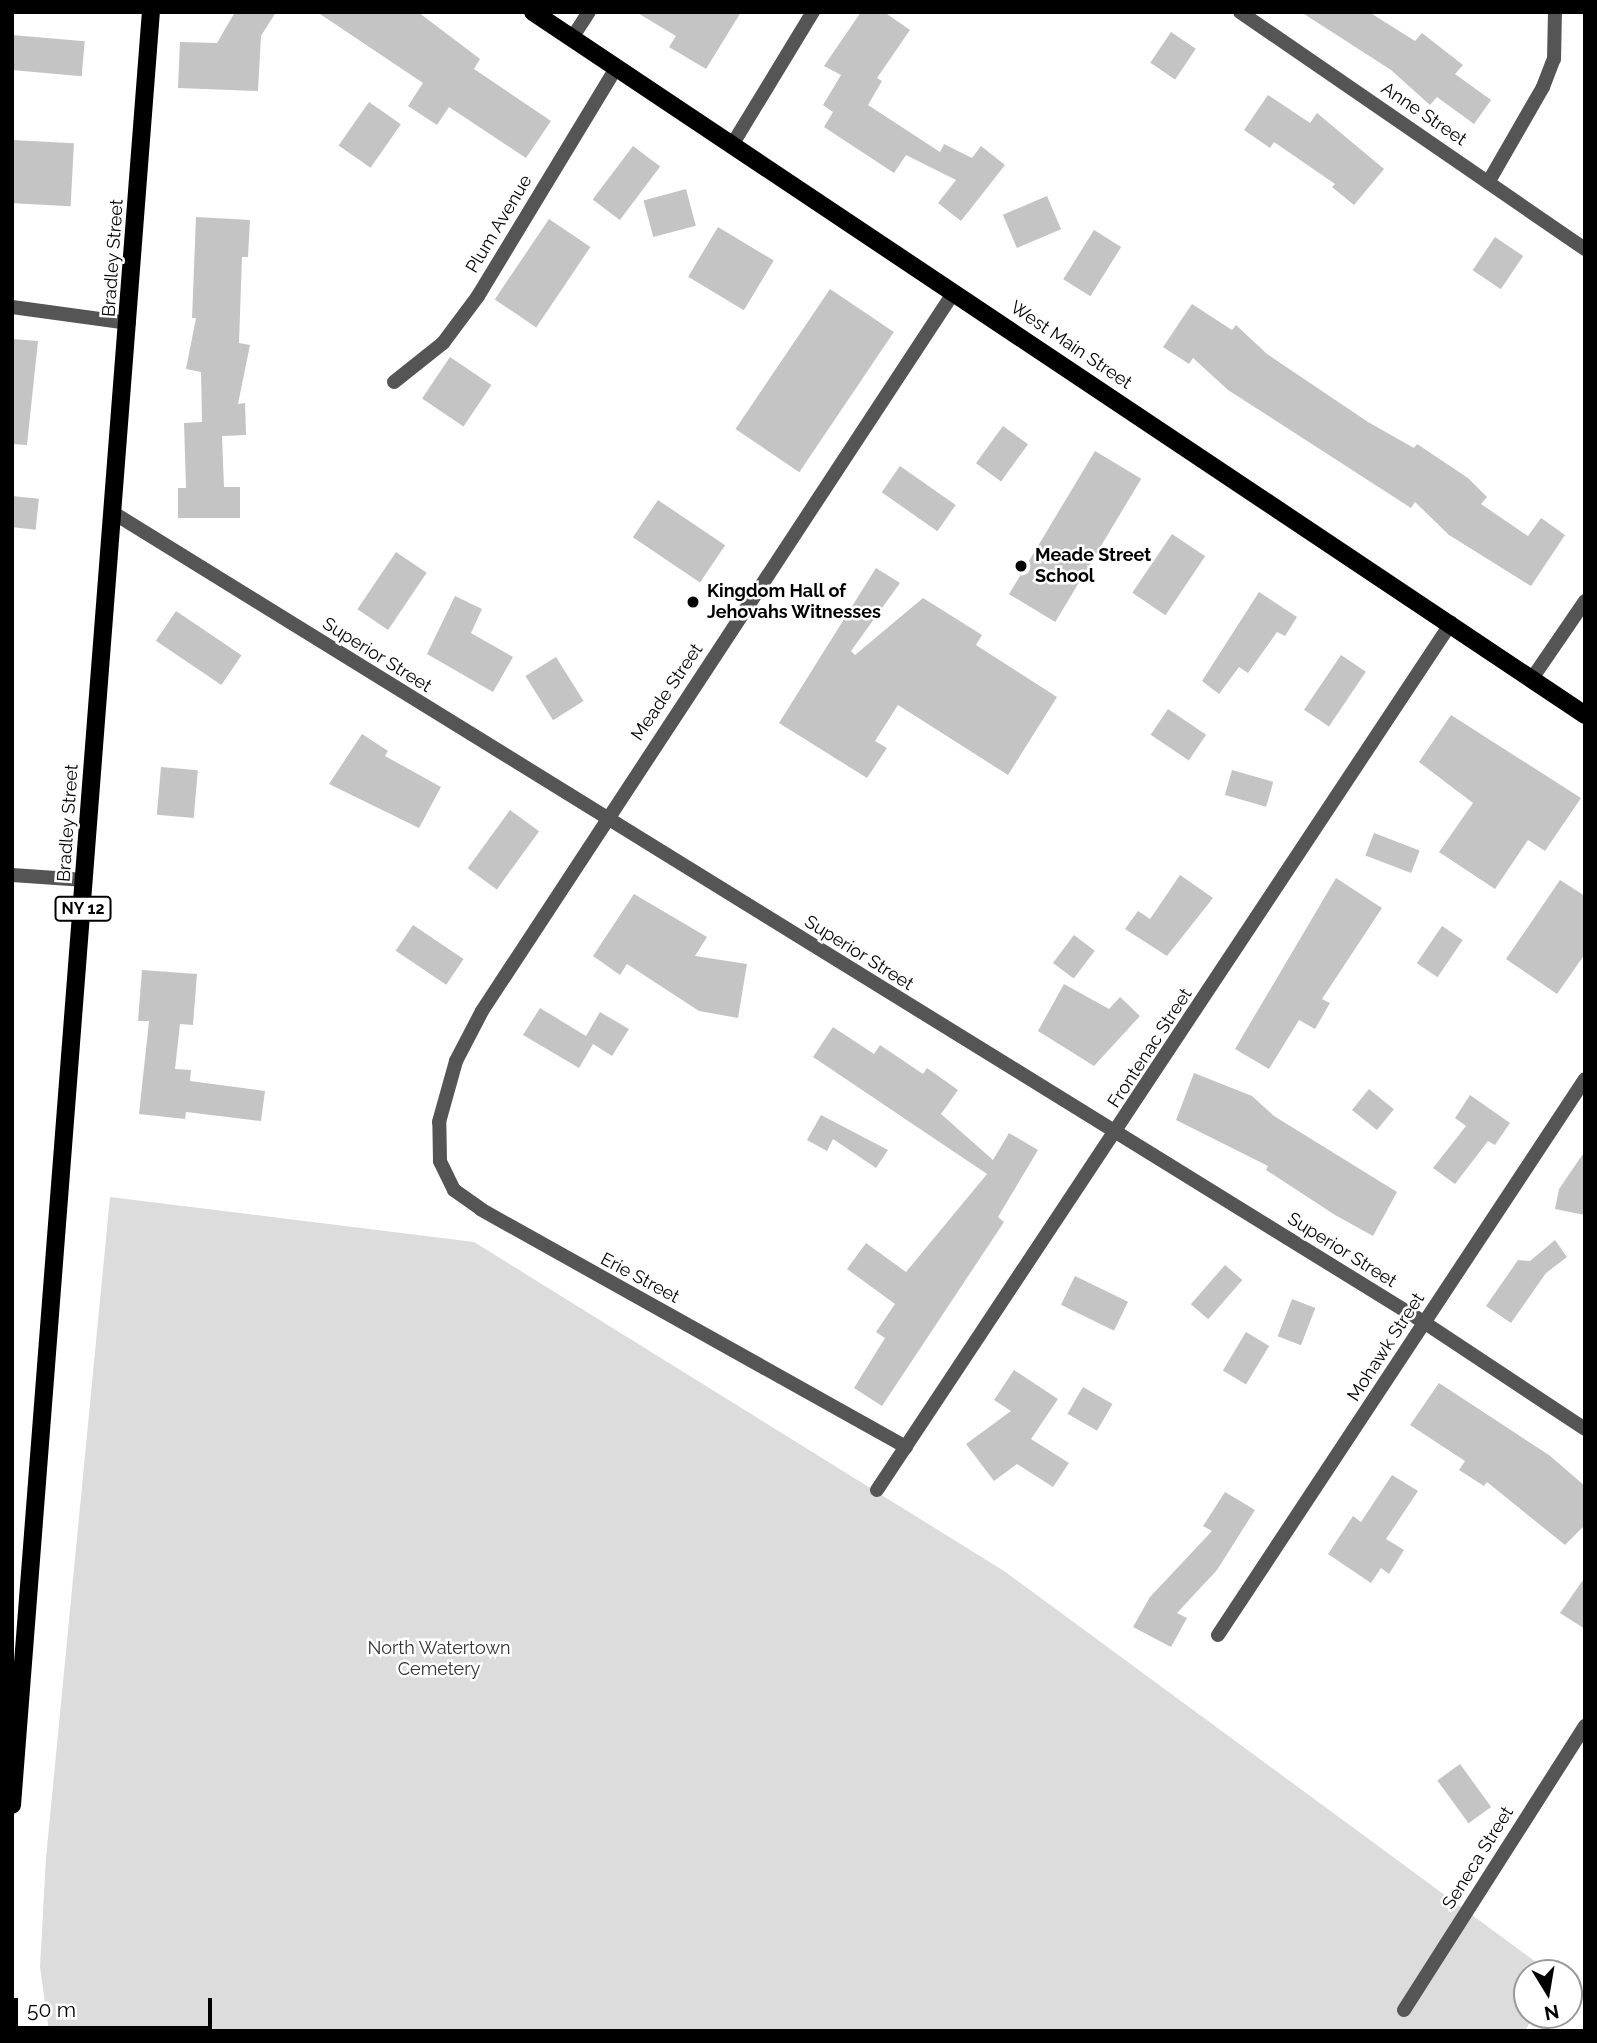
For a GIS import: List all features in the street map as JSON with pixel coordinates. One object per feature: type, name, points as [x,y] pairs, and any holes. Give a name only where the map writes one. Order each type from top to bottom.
[{"type":"main road","name":"Bradley Street","points":[[12,1805],[129,323],[151,12]]},
{"type":"main road","name":"West Main Street","points":[[533,12],[1585,715]]},
{"type":"street","points":[[572,38],[589,12]]},
{"type":"street","points":[[732,145],[813,12]]},
{"type":"street","name":"Anne Street","points":[[1240,12],[1585,248]]},
{"type":"street","points":[[1489,181],[1544,87],[1554,59],[1555,12]]},
{"type":"street","name":"Plum Avenue","points":[[394,382],[443,343],[478,296],[616,68]]},
{"type":"street","name":"Meade Street","points":[[449,1086],[482,1011],[604,819],[821,501],[954,292]]},
{"type":"street","points":[[12,307],[129,323]]},
{"type":"street","name":"Superior Street","points":[[112,512],[604,819],[1425,1323],[1585,1429]]},
{"type":"street","points":[[1531,680],[1585,601]]},
{"type":"street","name":"Frontenac Street","points":[[877,1490],[1117,1133],[1451,623]]},
{"type":"street","points":[[12,875],[85,880]]},
{"type":"street","name":"Mohawk Street","points":[[1219,1635],[1584,1081]]},
{"type":"street","name":"Erie Street","points":[[449,1086],[439,1122],[440,1161],[454,1190],[617,1289],[735,1348],[906,1447]]},
{"type":"street","name":"Seneca Street","points":[[1404,2010],[1585,1726]]},
{"type":"green space","name":"North Watertown Cemetery","points":[[110,1197],[474,1242],[1004,1571],[1532,1959],[1513,1959],[1513,2029],[1526,2029],[49,2031],[40,1967],[46,1858]]},
{"type":"building","points":[[235,12],[276,12],[261,36],[258,91],[178,88],[180,42],[217,43]]},
{"type":"building","points":[[317,12],[418,12],[480,59],[474,69],[551,121],[526,158],[449,107],[437,125],[408,106],[423,83]]},
{"type":"building","points":[[636,12],[741,12],[706,69],[669,47],[676,36]]},
{"type":"building","points":[[861,12],[884,12],[910,30],[877,78],[882,81],[868,105],[940,152],[944,144],[972,158],[981,146],[1005,165],[961,221],[938,203],[956,180],[906,155],[894,173],[824,127],[833,112],[823,105],[841,75],[824,66]]},
{"type":"building","points":[[1301,12],[1369,12],[1415,41],[1422,33],[1463,65],[1455,74],[1491,100],[1474,124],[1437,97],[1430,105],[1391,70]]},
{"type":"building","points":[[1171,32],[1196,49],[1175,79],[1150,63]]},
{"type":"building","points":[[12,35],[85,41],[82,76],[12,70]]},
{"type":"building","points":[[1268,95],[1310,123],[1317,113],[1384,169],[1354,205],[1332,187],[1335,184],[1274,142],[1270,148],[1244,130]]},
{"type":"building","points":[[369,102],[401,124],[371,168],[339,145]]},
{"type":"building","points":[[12,140],[74,143],[71,206],[12,203]]},
{"type":"building","points":[[633,146],[660,166],[620,220],[593,200]]},
{"type":"building","points":[[686,189],[696,226],[653,237],[643,200]]},
{"type":"building","points":[[1047,196],[1061,229],[1017,248],[1003,215]]},
{"type":"building","points":[[196,217],[250,220],[248,257],[242,257],[239,343],[250,345],[238,404],[245,403],[246,435],[222,436],[224,487],[240,487],[240,518],[178,518],[178,488],[186,488],[184,423],[202,422],[201,372],[186,369],[196,318],[192,318]]},
{"type":"building","points":[[549,219],[590,247],[536,327],[495,299]]},
{"type":"building","points":[[718,227],[774,260],[744,310],[688,277]]},
{"type":"building","points":[[1094,230],[1121,247],[1090,296],[1063,279]]},
{"type":"building","points":[[1495,237],[1523,256],[1501,289],[1473,270]]},
{"type":"building","points":[[830,289],[894,332],[799,472],[735,429]]},
{"type":"building","points":[[1192,304],[1232,330],[1236,325],[1267,354],[1368,422],[1414,448],[1417,444],[1468,478],[1487,497],[1481,504],[1528,536],[1541,518],[1565,535],[1531,586],[1449,535],[1415,502],[1411,508],[1228,390],[1193,358],[1189,364],[1163,347]]},
{"type":"building","points":[[12,339],[38,341],[27,445],[12,444]]},
{"type":"building","points":[[450,357],[491,385],[463,426],[422,398]]},
{"type":"building","points":[[1003,426],[1028,444],[1001,481],[976,463]]},
{"type":"building","points":[[1095,451],[1141,479],[1055,622],[1009,594]]},
{"type":"building","points":[[900,466],[956,505],[937,531],[882,492]]},
{"type":"building","points":[[12,496],[39,499],[36,530],[12,527]]},
{"type":"building","points":[[658,500],[725,545],[700,583],[633,537]]},
{"type":"building","points":[[1172,534],[1205,556],[1165,615],[1132,593]]},
{"type":"building","points":[[396,552],[427,573],[388,630],[357,609]]},
{"type":"building","points":[[876,568],[900,583],[851,651],[855,655],[923,598],[982,635],[976,645],[1057,697],[1008,775],[898,705],[875,741],[887,748],[867,778],[779,723]]},
{"type":"building","points":[[1259,592],[1297,617],[1285,636],[1277,632],[1248,673],[1239,667],[1219,694],[1202,681]]},
{"type":"building","points":[[455,596],[482,609],[471,633],[513,657],[493,692],[427,654]]},
{"type":"building","points":[[176,611],[241,655],[221,685],[156,641]]},
{"type":"building","points":[[1341,655],[1366,672],[1329,726],[1304,710]]},
{"type":"building","points":[[556,657],[584,701],[553,720],[525,676]]},
{"type":"building","points":[[1168,709],[1206,735],[1189,760],[1151,735]]},
{"type":"building","points":[[1451,715],[1581,798],[1545,851],[1528,840],[1495,889],[1439,852],[1473,803],[1419,762]]},
{"type":"building","points":[[362,734],[388,751],[385,756],[441,787],[419,828],[329,784]]},
{"type":"building","points":[[161,767],[198,770],[194,818],[157,815]]},
{"type":"building","points":[[1232,770],[1273,782],[1266,807],[1225,795]]},
{"type":"building","points":[[510,810],[539,831],[497,889],[468,868]]},
{"type":"building","points":[[1374,833],[1420,851],[1411,873],[1365,855]]},
{"type":"building","points":[[1180,875],[1213,898],[1167,956],[1125,929],[1138,911],[1150,919]]},
{"type":"building","points":[[1336,878],[1382,908],[1322,999],[1330,1003],[1315,1029],[1299,1020],[1269,1069],[1235,1049]]},
{"type":"building","points":[[1560,880],[1585,896],[1585,954],[1557,994],[1506,959]]},
{"type":"building","points":[[634,894],[707,937],[695,956],[747,964],[738,1018],[699,1011],[627,964],[620,975],[593,956]]},
{"type":"building","points":[[413,925],[464,959],[446,985],[396,951]]},
{"type":"building","points":[[1442,926],[1463,940],[1438,977],[1417,963]]},
{"type":"building","points":[[1074,935],[1095,951],[1074,979],[1053,963]]},
{"type":"building","points":[[142,970],[197,974],[193,1025],[180,1024],[175,1069],[191,1070],[190,1081],[265,1091],[261,1121],[186,1112],[185,1119],[139,1114],[149,1021],[138,1021]]},
{"type":"building","points":[[1064,984],[1109,1009],[1120,997],[1140,1016],[1094,1066],[1038,1031]]},
{"type":"building","points":[[540,1008],[586,1036],[600,1012],[629,1029],[612,1056],[593,1044],[579,1068],[523,1035]]},
{"type":"building","points":[[833,1027],[874,1054],[880,1045],[923,1074],[927,1068],[958,1090],[941,1114],[993,1160],[1009,1133],[1038,1150],[998,1217],[1004,1222],[882,1406],[854,1388],[885,1338],[876,1332],[895,1304],[847,1269],[866,1243],[906,1272],[987,1174],[813,1057]]},
{"type":"building","points":[[1194,1073],[1252,1096],[1274,1116],[1397,1192],[1373,1236],[1266,1170],[1268,1166],[1176,1120]]},
{"type":"building","points":[[1369,1089],[1394,1109],[1377,1130],[1352,1110]]},
{"type":"building","points":[[1470,1095],[1510,1123],[1495,1145],[1488,1141],[1455,1184],[1433,1168],[1466,1126],[1455,1118]]},
{"type":"building","points":[[821,1115],[888,1150],[876,1168],[833,1139],[827,1151],[807,1140]]},
{"type":"building","points":[[1585,1151],[1585,1215],[1555,1209],[1559,1189]]},
{"type":"building","points":[[1555,1240],[1567,1257],[1546,1273],[1511,1323],[1486,1306],[1518,1260],[1530,1261]]},
{"type":"building","points":[[1225,1265],[1242,1280],[1208,1319],[1191,1304]]},
{"type":"building","points":[[1075,1276],[1128,1302],[1114,1331],[1061,1305]]},
{"type":"building","points":[[1292,1299],[1315,1308],[1301,1345],[1278,1336]]},
{"type":"building","points":[[1246,1332],[1269,1346],[1246,1384],[1223,1371]]},
{"type":"building","points":[[1014,1370],[1058,1399],[1031,1439],[1069,1463],[1053,1487],[1017,1464],[994,1481],[966,1444],[1011,1411],[994,1400]]},
{"type":"building","points":[[1439,1383],[1549,1455],[1585,1486],[1585,1525],[1565,1545],[1487,1482],[1484,1486],[1459,1470],[1465,1461],[1410,1425]]},
{"type":"building","points":[[1083,1387],[1112,1404],[1097,1431],[1068,1414]]},
{"type":"building","points":[[1392,1475],[1418,1491],[1386,1539],[1404,1550],[1389,1574],[1381,1568],[1371,1583],[1328,1554],[1353,1516],[1361,1522]]},
{"type":"building","points":[[1225,1492],[1255,1510],[1217,1570],[1177,1613],[1187,1618],[1171,1647],[1133,1627],[1150,1597],[1212,1531],[1203,1526]]},
{"type":"building","points":[[1585,1577],[1585,1629],[1560,1613]]},
{"type":"building","points":[[1460,1764],[1491,1807],[1469,1823],[1437,1780]]},
{"type":"place","name":"Meade Street School","points":[[1021,566]]},
{"type":"place","name":"Kingdom Hall of Jehovahs Witnesses","points":[[693,602]]}]
